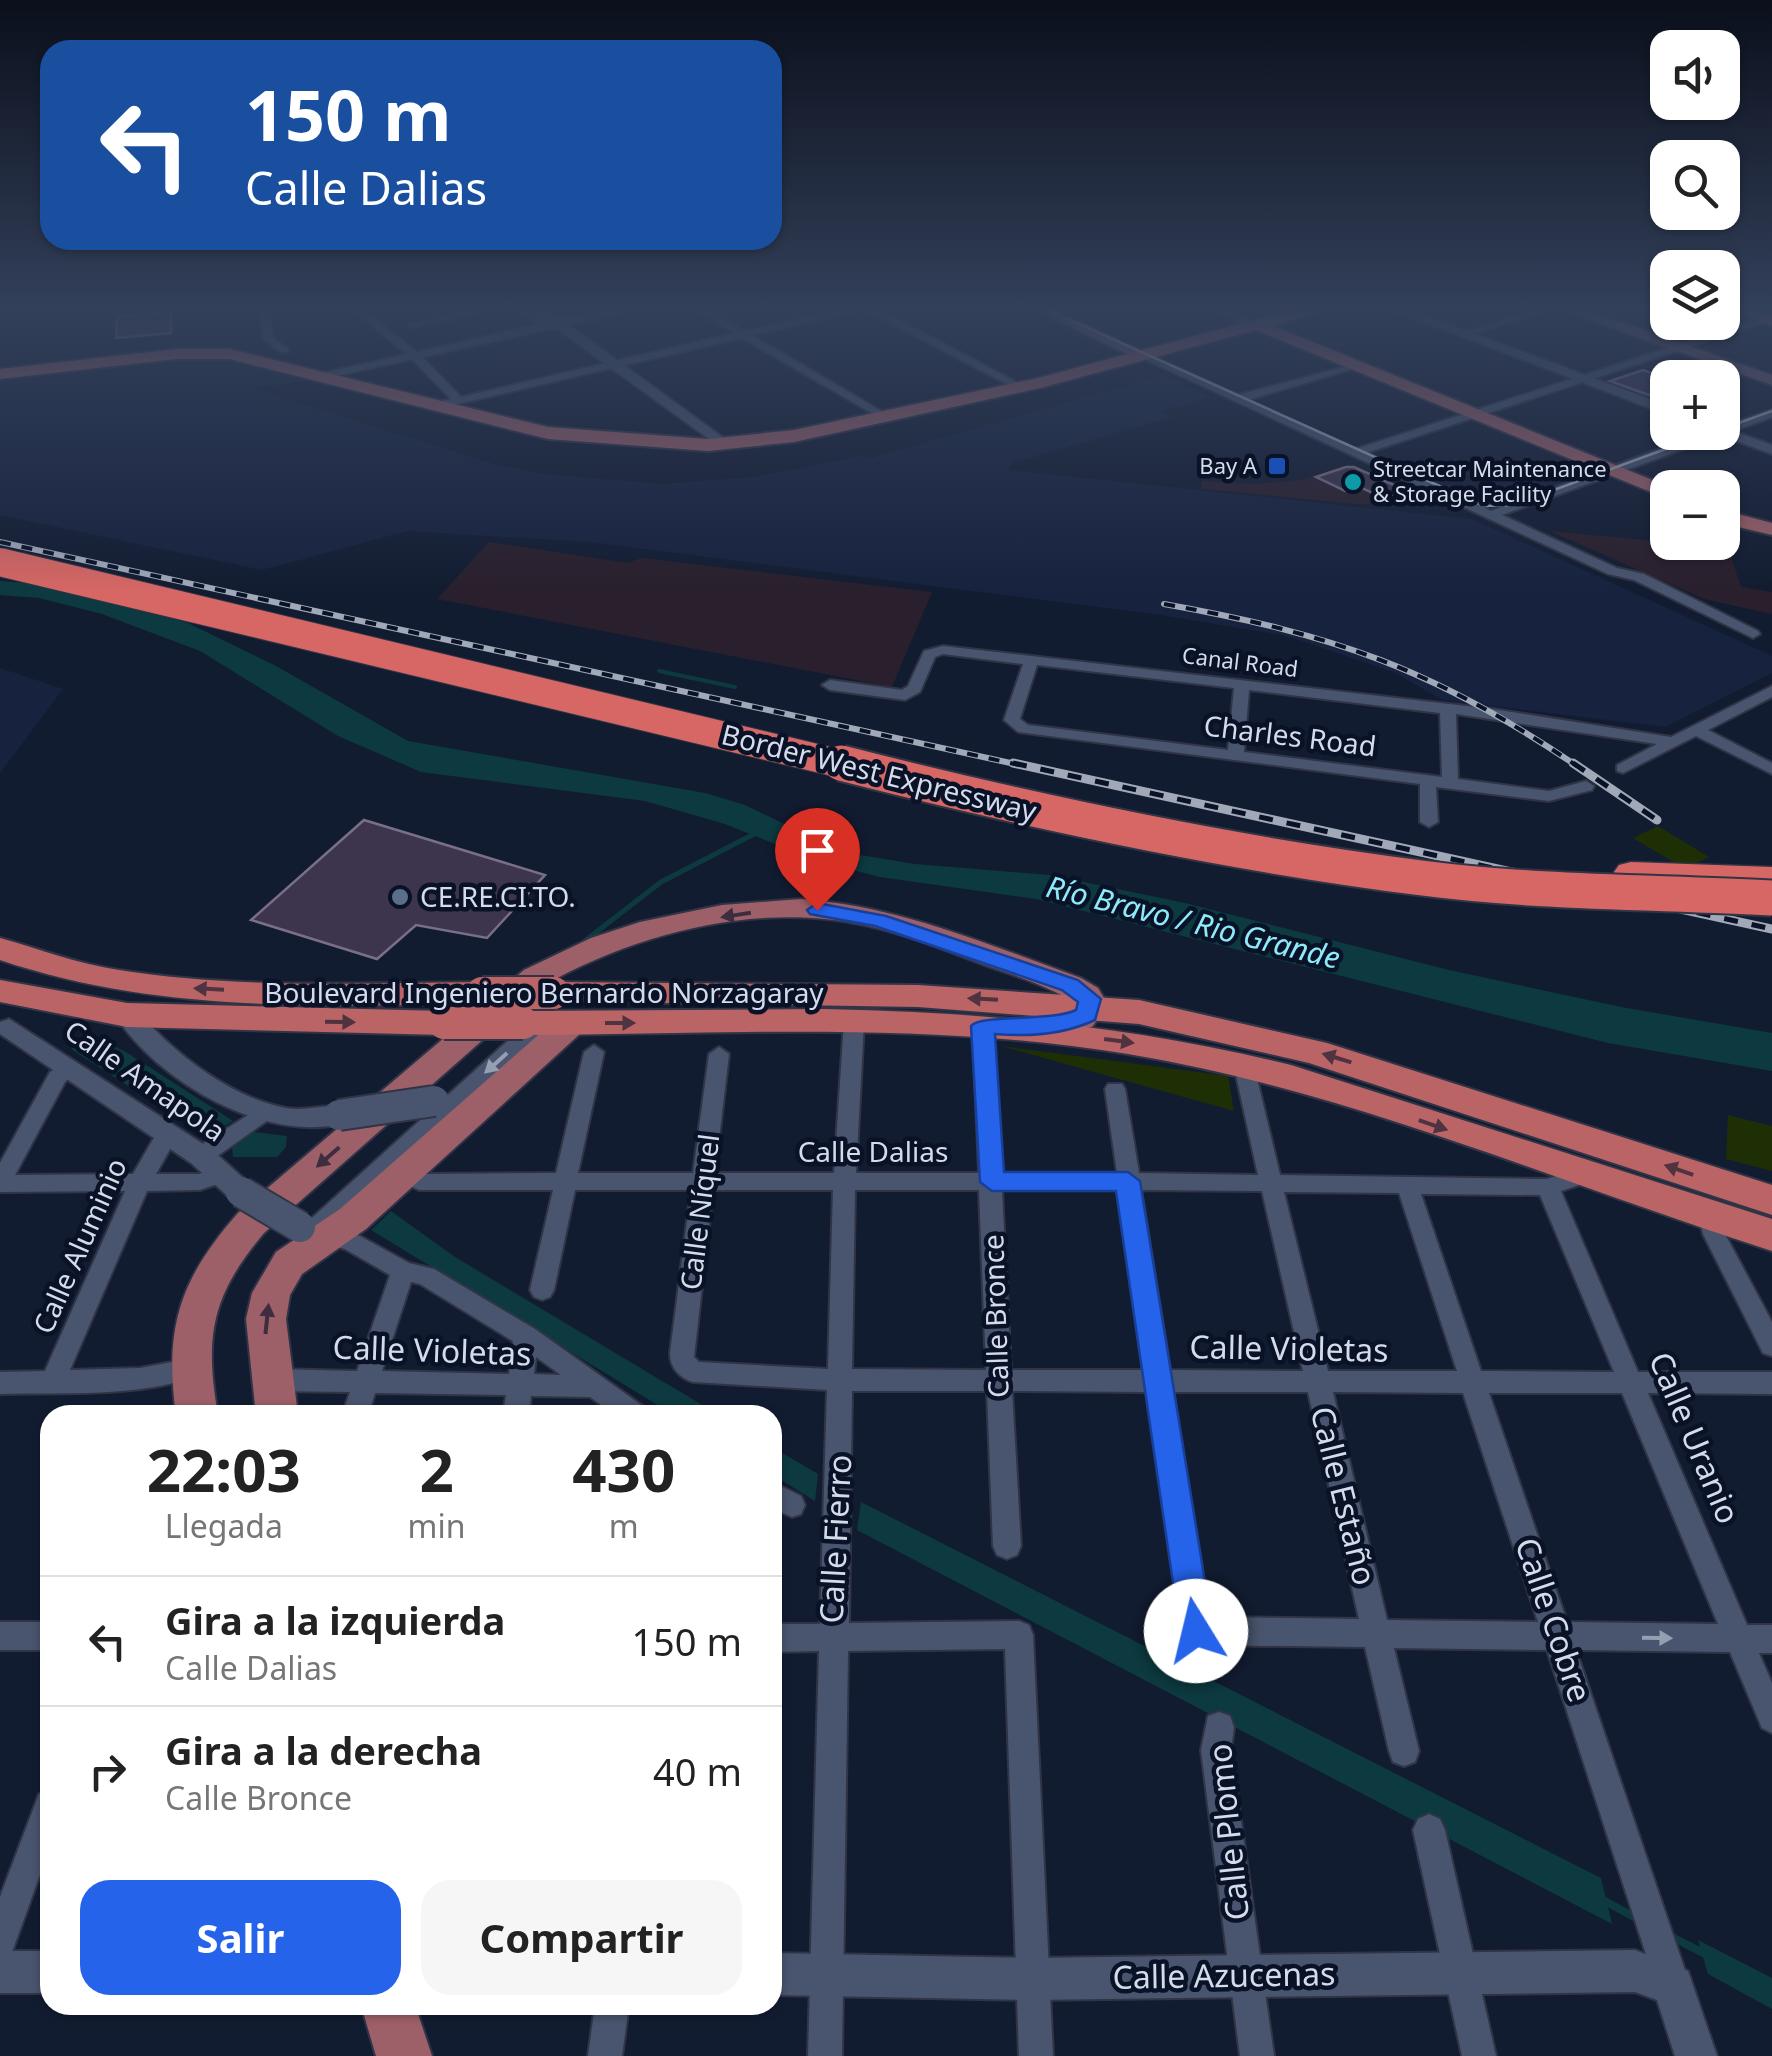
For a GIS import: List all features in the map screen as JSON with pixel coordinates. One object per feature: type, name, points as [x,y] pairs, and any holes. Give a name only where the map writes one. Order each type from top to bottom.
[{"type":"highway","name":"Border West Expressway","points":[[0,547],[226,592],[1218,829],[1375,854],[1772,878]]},
{"type":"highway","name":"Border West Expressway","points":[[0,562],[655,716],[1033,812],[1186,844],[1427,879],[1772,898]]},
{"type":"highway","name":"Boulevard Ingeniero Bernardo Norzagaray","points":[[1,950],[75,972],[168,986],[294,993],[482,992],[556,1023],[918,996],[1092,1005],[1208,1025],[1314,1052],[1772,1200]]},
{"type":"highway","name":"Boulevard Ingeniero Bernardo Norzagaray","points":[[0,991],[127,1015],[444,1023],[854,1022],[983,1026],[1126,1042],[1312,1084],[1566,1181],[1772,1235]]},
{"type":"main road","points":[[421,402],[559,435],[650,444],[794,436],[926,402]]},
{"type":"main road","points":[[470,402],[580,430],[720,439]]},
{"type":"main road","points":[[1445,402],[1650,485]]},
{"type":"main road","points":[[1740,522],[1771,532]]},
{"type":"main road","points":[[195,1405],[188,1370],[190,1328],[206,1280],[219,1258],[251,1224],[535,977],[581,952],[686,923],[795,908],[839,911],[1070,985],[1087,995],[1092,1005]]},
{"type":"main road","name":"Boulevard Ingeniero Bernardo Norzagaray","points":[[1022,1029],[1081,1019],[1092,1005]]},
{"type":"main road","points":[[275,1397],[266,1348],[271,1293],[312,1232],[353,1220],[404,1174],[454,1105],[556,1023]]},
{"type":"main road","points":[[391,2015],[404,2056]]},
{"type":"street","points":[[436,406],[449,402]]},
{"type":"street","points":[[667,402],[720,439]]},
{"type":"street","points":[[859,402],[876,412]]},
{"type":"street","points":[[1244,402],[1613,571],[1629,583],[1709,620],[1772,642]]},
{"type":"street","points":[[1355,453],[1512,402]]},
{"type":"street","points":[[1740,425],[1772,412]]},
{"type":"street","points":[[1740,439],[1772,450]]},
{"type":"street","points":[[1491,515],[1670,450]]},
{"type":"street","name":"Canal Road","points":[[830,684],[906,694],[914,689],[928,654],[938,650],[1448,709],[1670,741]]},
{"type":"street","name":"Charles Road","points":[[1031,661],[1012,720],[1024,729],[1550,796],[1586,786]]},
{"type":"street","points":[[1234,757],[1242,685]]},
{"type":"street","points":[[1623,768],[1772,691]]},
{"type":"street","points":[[1448,709],[1450,784]]},
{"type":"street","points":[[1694,729],[1772,769]]},
{"type":"street","points":[[1428,781],[1429,822]]},
{"type":"street","points":[[5,1028],[37,1001]]},
{"type":"street","points":[[127,1015],[147,1040],[256,1118],[312,1119],[454,1105]]},
{"type":"street","name":"Calle Fierro","points":[[824,2056],[832,1637],[841,1448],[844,1183],[854,1022]]},
{"type":"street","points":[[542,1290],[563,1183],[556,1023]]},
{"type":"street","name":"Calle Bronce","points":[[983,1026],[1007,1546]]},
{"type":"street","name":"Calle Amapola","points":[[5,1028],[167,1134],[209,1150],[231,1183],[312,1232]]},
{"type":"street","name":"Calle Níquel","points":[[686,1368],[682,1353],[719,1054]]},
{"type":"street","name":"Calle Estaño","points":[[1244,1066],[1315,1383],[1404,1750]]},
{"type":"street","points":[[70,1067],[56,1077],[0,1184],[231,1183]]},
{"type":"street","points":[[1115,1089],[1196,1631],[1772,1639]]},
{"type":"street","points":[[312,1232],[454,1105]]},
{"type":"street","points":[[209,1150],[256,1118]]},
{"type":"street","name":"Calle Aluminio","points":[[52,1384],[140,1182],[167,1134]]},
{"type":"street","name":"Calle Dalias","points":[[404,1174],[419,1182],[563,1183],[1128,1181],[1408,1185],[1566,1181]]},
{"type":"street","name":"Calle Uranio","points":[[1566,1181],[1632,1381],[1772,1718]]},
{"type":"street","name":"Calle Cobre","points":[[1408,1185],[1696,2056]]},
{"type":"street","points":[[1710,1217],[1714,1234],[1772,1346]]},
{"type":"street","points":[[312,1232],[350,1241],[403,1271],[426,1276],[526,1336],[619,1405]]},
{"type":"street","points":[[358,1405],[403,1271]]},
{"type":"street","points":[[518,1405],[526,1336]]},
{"type":"street","name":"Calle Violetas","points":[[686,1368],[703,1374],[842,1380],[1772,1383]]},
{"type":"street","points":[[0,1384],[140,1379],[188,1370]]},
{"type":"street","name":"Calle Violetas","points":[[275,1397],[366,1380],[590,1386]]},
{"type":"street","points":[[782,1638],[1018,1635],[1036,2056]]},
{"type":"street","points":[[0,1636],[40,1636]]},
{"type":"street","name":"Calle Plomo","points":[[1218,1727],[1216,1750],[1257,2056]]},
{"type":"street","points":[[1429,1830],[1479,2056]]},
{"type":"street","points":[[0,1940],[40,1833]]},
{"type":"street","name":"Calle Azucenas","points":[[782,1974],[1032,1980],[1668,1970]]},
{"type":"street","points":[[0,1972],[40,1972]]},
{"type":"street","points":[[606,2056],[611,2015]]},
{"type":"shaded area","points":[[0,402],[296,402],[494,464],[543,474],[662,484],[754,477],[861,456],[868,459],[1068,402],[1193,402],[1161,411],[1172,417],[1012,463],[1009,470],[1472,519],[1772,656],[1772,673],[1665,727],[1443,700],[1393,672],[1287,636],[1161,615],[591,542],[407,531],[262,570],[0,515]]},
{"type":"shaded area","points":[[1347,465],[1408,491],[1364,505],[1201,489],[1202,481],[1256,484],[1300,480]]},
{"type":"shaded area","points":[[1550,531],[1650,541],[1650,560],[1732,560],[1741,587],[1772,592],[1772,614],[1704,599]]},
{"type":"shaded area","points":[[489,542],[628,563],[641,558],[932,592],[892,687],[437,599]]},
{"type":"shaded area","points":[[0,668],[63,689],[0,773]]},
{"type":"green space","points":[[1658,826],[1709,857],[1685,869],[1633,838]]},
{"type":"green space","points":[[1001,1046],[1228,1076],[1234,1111]]},
{"type":"green space","points":[[1728,1115],[1772,1126],[1772,1171],[1726,1159]]},
{"type":"water","name":"Río Bravo / Rio Grande","points":[[0,581],[52,585],[188,623],[276,666],[408,741],[705,793],[745,805],[842,852],[915,864],[1050,875],[1185,903],[1449,970],[1621,1007],[1772,1033],[1772,1071],[1608,1043],[1036,899],[880,877],[820,862],[725,824],[645,801],[421,772],[338,736],[200,651],[102,614],[39,598],[0,595]]},
{"type":"water","points":[[91,1035],[126,1052],[233,1121],[206,1136],[71,1049]]},
{"type":"water","points":[[253,1132],[287,1136],[286,1147],[277,1157],[233,1157],[232,1146]]},
{"type":"water","points":[[391,1211],[455,1257],[702,1405],[658,1405],[371,1230]]},
{"type":"water","points":[[782,1453],[818,1474],[815,1501],[782,1481]]},
{"type":"water","points":[[861,1502],[1601,1878],[1612,1924],[857,1530]]},
{"type":"water","points":[[1698,1940],[1772,1978],[1772,2009],[1708,1974]]},
{"type":"building","name":"Streetcar Maintenance & Storage Facility","points":[[1346,467],[1405,490],[1383,498],[1358,486],[1345,491],[1316,477]]},
{"type":"building","name":"CE.RE.CI.TO.","points":[[364,820],[545,875],[487,938],[416,925],[377,959],[251,920]]},
{"type":"waterway","points":[[659,671],[735,687]]},
{"type":"waterway","points":[[577,947],[661,882],[756,833]]},
{"type":"waterway","points":[[1601,1899],[1636,1918]]},
{"type":"waterway","points":[[1672,1937],[1707,1955]]},
{"type":"tram line","points":[[1252,402],[1484,506],[1513,505],[1663,450]]},
{"type":"tram line","points":[[1740,423],[1772,411]]},
{"type":"railway","points":[[0,542],[1024,766]]},
{"type":"railway","points":[[1164,604],[1280,628],[1380,660],[1476,704],[1577,766]]},
{"type":"railway","points":[[1013,763],[1772,929]]},
{"type":"railway","points":[[1573,763],[1657,820]]},
{"type":"place","name":"Bay A","points":[[1277,466]]},
{"type":"place","name":"Streetcar Maintenance & Storage Facility","points":[[1353,482]]},
{"type":"place","name":"CE.RE.CI.TO.","points":[[400,897]]},
{"type":"route","points":[[817,910],[878,920],[1070,985],[1090,999],[1092,1005],[1087,1015],[1072,1022],[1022,1029],[983,1026],[992,1182],[1128,1181],[1196,1631]]}]
